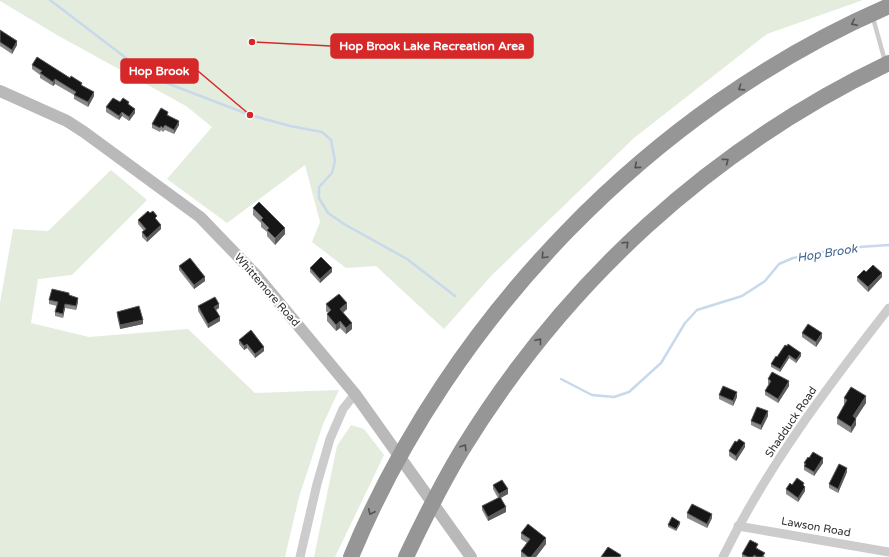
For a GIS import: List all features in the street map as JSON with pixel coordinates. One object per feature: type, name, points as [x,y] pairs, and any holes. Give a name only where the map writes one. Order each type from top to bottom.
[{"type":"highway","points":[[351,557],[388,478],[429,406],[462,358],[509,296],[542,258],[601,198],[668,141],[735,92],[808,46],[889,6]]},
{"type":"highway","points":[[406,557],[445,480],[480,422],[527,356],[580,291],[637,234],[699,181],[763,134],[834,91],[887,64]]},
{"type":"main road","name":"Whittemore Road","points":[[0,91],[67,121],[200,217],[257,276],[355,394],[471,557]]},
{"type":"street","name":"Shadduck Road","points":[[723,557],[738,526],[788,444],[853,354],[889,308]]},
{"type":"street","points":[[300,557],[317,484],[330,438],[343,409],[355,394]]},
{"type":"street","name":"Lawson Road","points":[[738,526],[889,552]]},
{"type":"lane","points":[[872,14],[887,64]]},
{"type":"green space","points":[[0,0],[863,0],[767,34],[634,138],[492,275],[444,329],[376,266],[346,268],[312,242],[320,222],[305,165],[227,223],[167,179],[212,127],[186,106],[57,35]]},
{"type":"green space","points":[[111,170],[147,200],[72,275],[38,279],[31,323],[89,337],[188,329],[255,393],[339,390],[323,424],[299,497],[285,557],[0,557],[0,303],[13,229],[48,231]]},
{"type":"green space","points":[[351,425],[364,429],[384,455],[335,557],[314,557],[337,446]]},
{"type":"building","points":[[0,30],[17,41],[12,50],[0,42]]},
{"type":"building","points":[[37,57],[70,78],[71,76],[82,83],[81,85],[94,92],[88,102],[74,95],[76,92],[55,79],[53,82],[40,73],[42,71],[32,65]]},
{"type":"building","points":[[113,98],[120,102],[123,98],[135,109],[129,117],[122,112],[119,116],[106,107]]},
{"type":"building","points":[[161,108],[168,112],[167,115],[179,121],[174,130],[165,125],[163,128],[161,126],[160,128],[152,124]]},
{"type":"building","points":[[259,202],[285,228],[275,238],[267,230],[269,228],[261,220],[263,218],[253,208]]},
{"type":"building","points":[[148,211],[150,213],[153,211],[157,216],[155,218],[161,225],[147,238],[142,232],[146,229],[138,220]]},
{"type":"building","points":[[321,257],[332,268],[320,279],[310,268]]},
{"type":"building","points":[[190,258],[205,277],[194,285],[179,266]]},
{"type":"building","points":[[873,265],[882,273],[868,287],[857,277],[864,270],[866,272]]},
{"type":"building","points":[[52,289],[69,293],[69,295],[78,298],[76,306],[65,304],[63,314],[55,312],[58,302],[49,300]]},
{"type":"building","points":[[339,294],[347,303],[340,309],[352,323],[346,328],[340,321],[336,325],[327,314],[331,310],[326,304]]},
{"type":"building","points":[[215,297],[219,304],[214,307],[220,317],[208,324],[198,306]]},
{"type":"building","points":[[139,306],[143,320],[120,325],[117,312]]},
{"type":"building","points":[[808,324],[822,333],[816,342],[802,333]]},
{"type":"building","points":[[251,330],[264,347],[255,354],[247,344],[244,346],[239,340]]},
{"type":"building","points":[[788,344],[801,353],[796,360],[789,355],[780,369],[771,364],[785,345],[787,346]]},
{"type":"building","points":[[772,372],[789,381],[778,399],[765,391],[771,381],[768,379]]},
{"type":"building","points":[[723,386],[737,392],[733,401],[719,395]]},
{"type":"building","points":[[851,387],[866,396],[853,416],[856,419],[851,427],[837,418],[847,400],[844,398]]},
{"type":"building","points":[[757,407],[768,411],[761,425],[751,421]]},
{"type":"building","points":[[739,439],[745,443],[736,456],[729,451],[735,441],[737,442]]},
{"type":"building","points":[[813,452],[823,458],[814,472],[804,466],[806,464],[804,463]]},
{"type":"building","points":[[839,464],[847,468],[838,489],[829,484]]},
{"type":"building","points":[[797,478],[804,483],[803,485],[805,487],[798,498],[786,489],[790,483],[792,485]]},
{"type":"building","points":[[502,480],[508,489],[499,494],[493,485]]},
{"type":"building","points":[[500,497],[506,507],[488,517],[482,506]]},
{"type":"building","points":[[692,504],[712,514],[707,524],[687,513]]},
{"type":"building","points":[[672,517],[680,522],[676,529],[668,525]]},
{"type":"building","points":[[528,524],[546,538],[531,557],[528,557],[521,551],[530,539],[521,533]]},
{"type":"building","points":[[750,540],[758,544],[756,548],[765,553],[762,557],[757,557],[754,555],[753,557],[748,557],[742,554]]},
{"type":"building","points":[[608,547],[621,555],[620,557],[601,557]]},
{"type":"waterway","name":"Hop Brook","points":[[50,0],[151,77],[250,115],[290,126],[322,132],[331,140],[335,161],[332,173],[319,187],[319,198],[328,213],[344,224],[407,259],[455,296]]},
{"type":"waterway","name":"Hop Brook","points":[[561,379],[592,395],[614,397],[629,392],[661,363],[685,323],[697,310],[742,296],[765,281],[779,264],[793,258],[844,248],[889,245]]},
{"type":"place","name":"Hop Brook Lake Recreation Area","points":[[252,42]]},
{"type":"place","name":"Hop Brook","points":[[250,115]]}]
